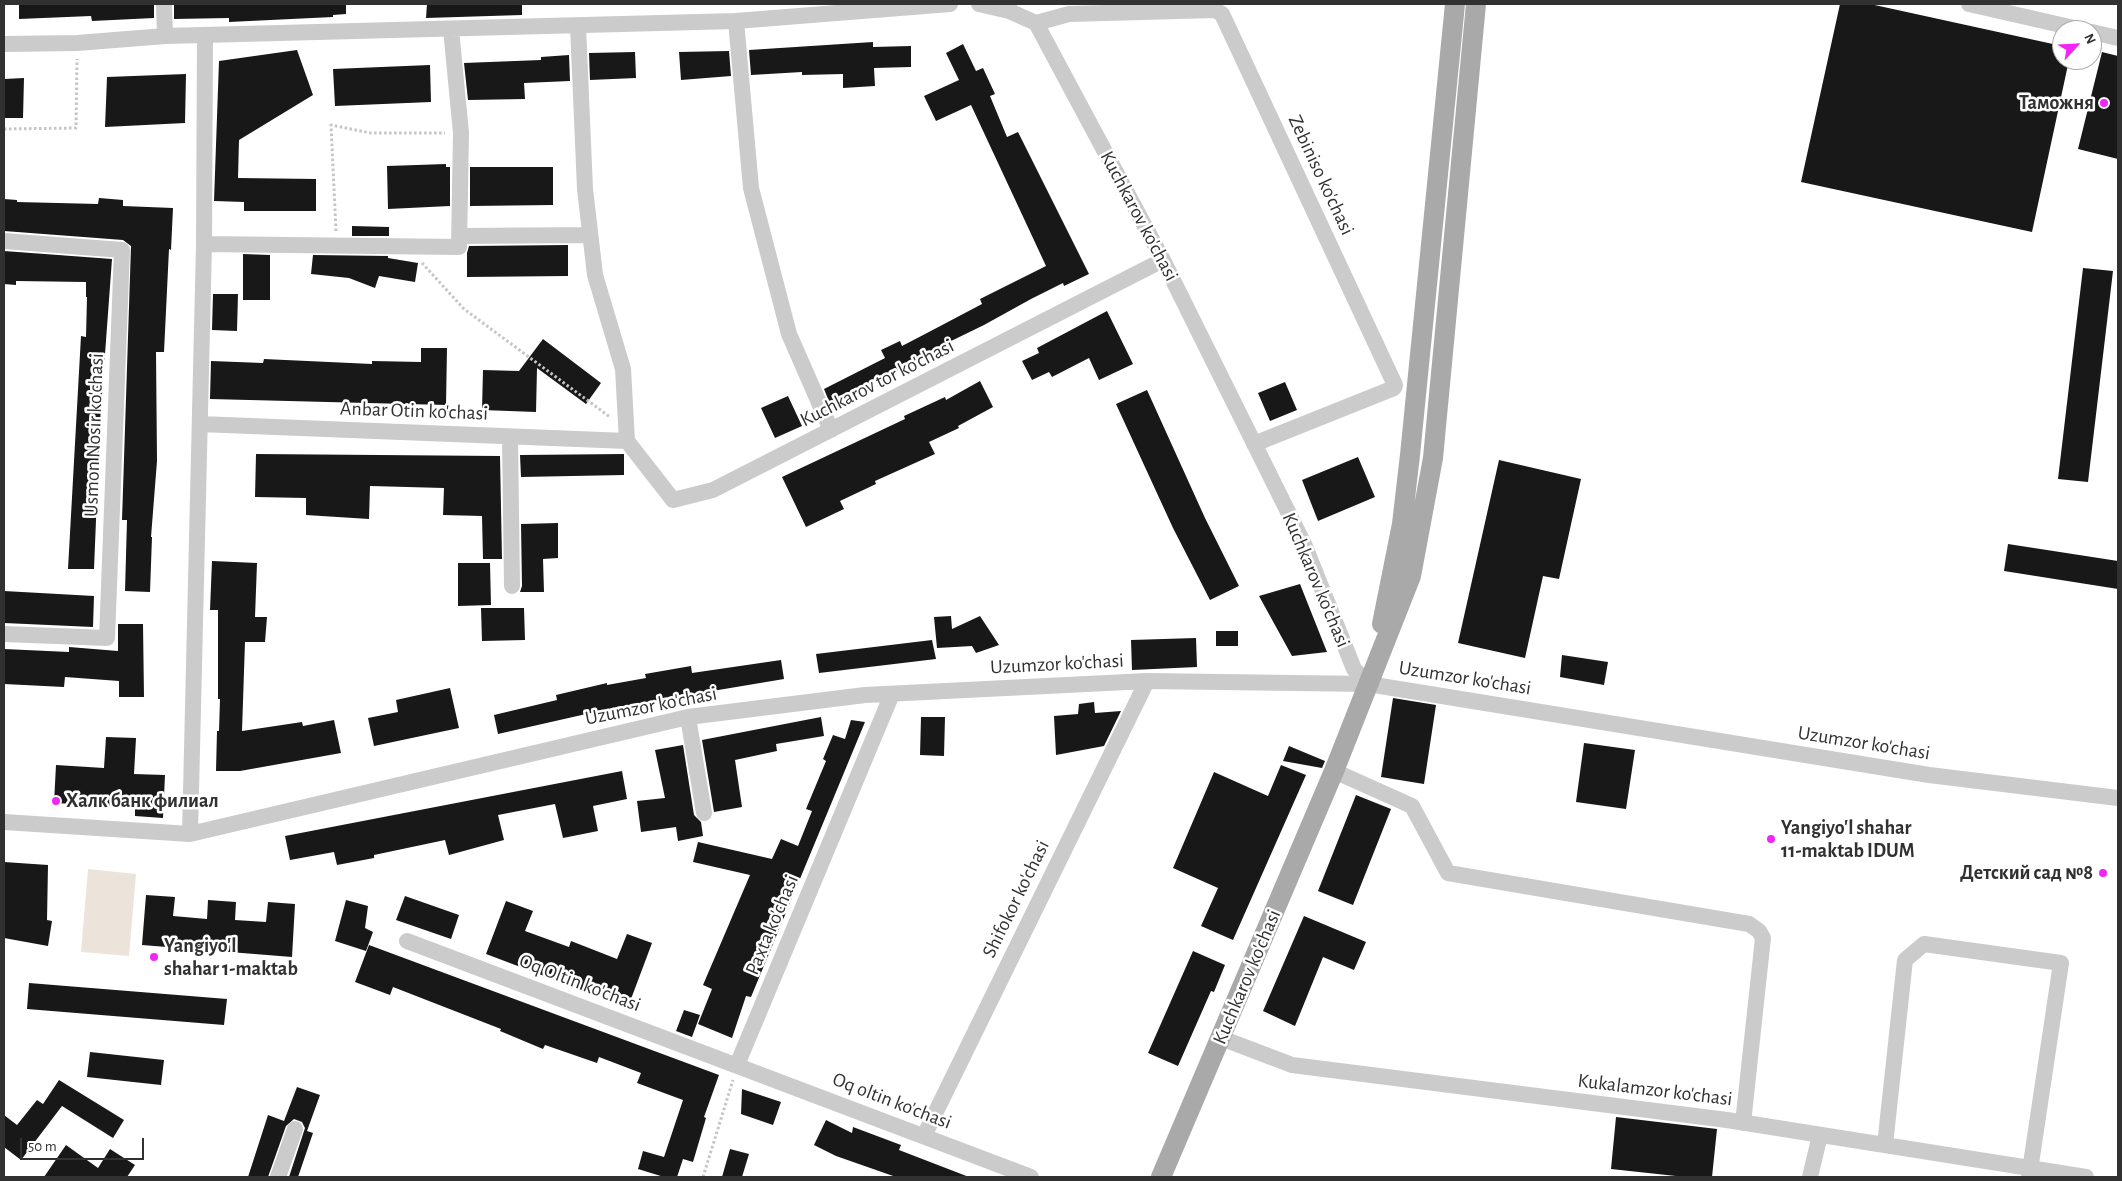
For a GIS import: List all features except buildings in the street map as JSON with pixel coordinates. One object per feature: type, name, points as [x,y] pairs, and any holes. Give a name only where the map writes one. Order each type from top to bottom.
[{"type":"main road","points":[[1368,684],[1392,579],[1410,455],[1456,4]]},
{"type":"main road","points":[[1368,684],[1412,576],[1433,458],[1476,4]]},
{"type":"main road","name":"Kuchkarov ko'chasi","points":[[1161,1177],[1334,771],[1368,684]]},
{"type":"street","points":[[164,4],[165,36]]},
{"type":"street","points":[[4,44],[77,42],[165,36],[736,21],[950,4]]},
{"type":"street","points":[[979,4],[1009,7],[1036,23]]},
{"type":"street","points":[[1969,4],[2052,23]]},
{"type":"street","name":"Zebiniso ko'chasi","points":[[1036,23],[1069,14],[1216,10],[1222,14],[1395,385],[1394,388],[1254,444]]},
{"type":"street","points":[[736,21],[751,188],[789,334],[830,430]]},
{"type":"street","name":"Kuchkarov ko'chasi","points":[[1036,23],[1163,260],[1304,544],[1354,669],[1368,684]]},
{"type":"street","points":[[578,26],[585,189],[590,234],[595,275],[624,368],[627,435]]},
{"type":"street","points":[[204,244],[459,247],[461,133],[450,29]]},
{"type":"street","points":[[2102,34],[2118,38]]},
{"type":"street","points":[[190,834],[204,244],[205,35]]},
{"type":"street","points":[[460,236],[590,234]]},
{"type":"street","name":"Usmon Nosir ko'chasi","points":[[4,242],[122,250],[107,638],[4,634]]},
{"type":"street","name":"Kuchkarov tor ko'chasi","points":[[627,435],[673,500],[713,490],[1163,260]]},
{"type":"street","name":"Anbar Otin ko'chasi","points":[[200,424],[510,436],[627,435]]},
{"type":"street","points":[[510,436],[512,586]]},
{"type":"street","name":"Uzumzor ko'chasi","points":[[4,822],[190,834],[688,717],[892,694],[1146,681],[1368,684],[1928,775],[2118,798]]},
{"type":"street","name":"Shifokor ko'chasi","points":[[924,1136],[1146,681]]},
{"type":"street","name":"Paxta ko'chasi","points":[[737,1065],[892,694]]},
{"type":"street","points":[[688,717],[704,813]]},
{"type":"street","points":[[1334,771],[1412,806],[1448,873],[1748,924],[1759,931],[1763,938],[1743,1123]]},
{"type":"street","name":"Oq Oltin ko'chasi","points":[[407,940],[737,1065]]},
{"type":"street","points":[[1885,1145],[1906,960],[1924,944],[2061,963],[2030,1173]]},
{"type":"street","name":"Kukalamzor ko'chasi","points":[[1221,1038],[1292,1065],[1743,1123],[1885,1145],[2030,1173],[2086,1177]]},
{"type":"street","name":"Oq oltin ko'chasi","points":[[737,1065],[1031,1177]]},
{"type":"street","points":[[278,1177],[295,1129]]},
{"type":"street","points":[[1810,1177],[1820,1135]]},
{"type":"path","points":[[4,129],[76,128],[77,42]]},
{"type":"path","points":[[337,246],[331,125],[371,133],[461,133]]},
{"type":"path","points":[[406,246],[464,309],[627,435]]},
{"type":"path","points":[[703,1177],[737,1065]]},
{"type":"shaded area","points":[[88,869],[136,874],[129,956],[81,952]]},
{"type":"place","name":"Таможня","points":[[2104,103]]},
{"type":"place","name":"Халк банк филиал","points":[[56,801]]},
{"type":"place","name":"Yangiyo'l shahar 11-maktab IDUM","points":[[1771,839]]},
{"type":"place","name":"Детский сад №8","points":[[2103,873]]},
{"type":"place","name":"Yangiyo'l shahar 1-maktab","points":[[154,957]]}]
